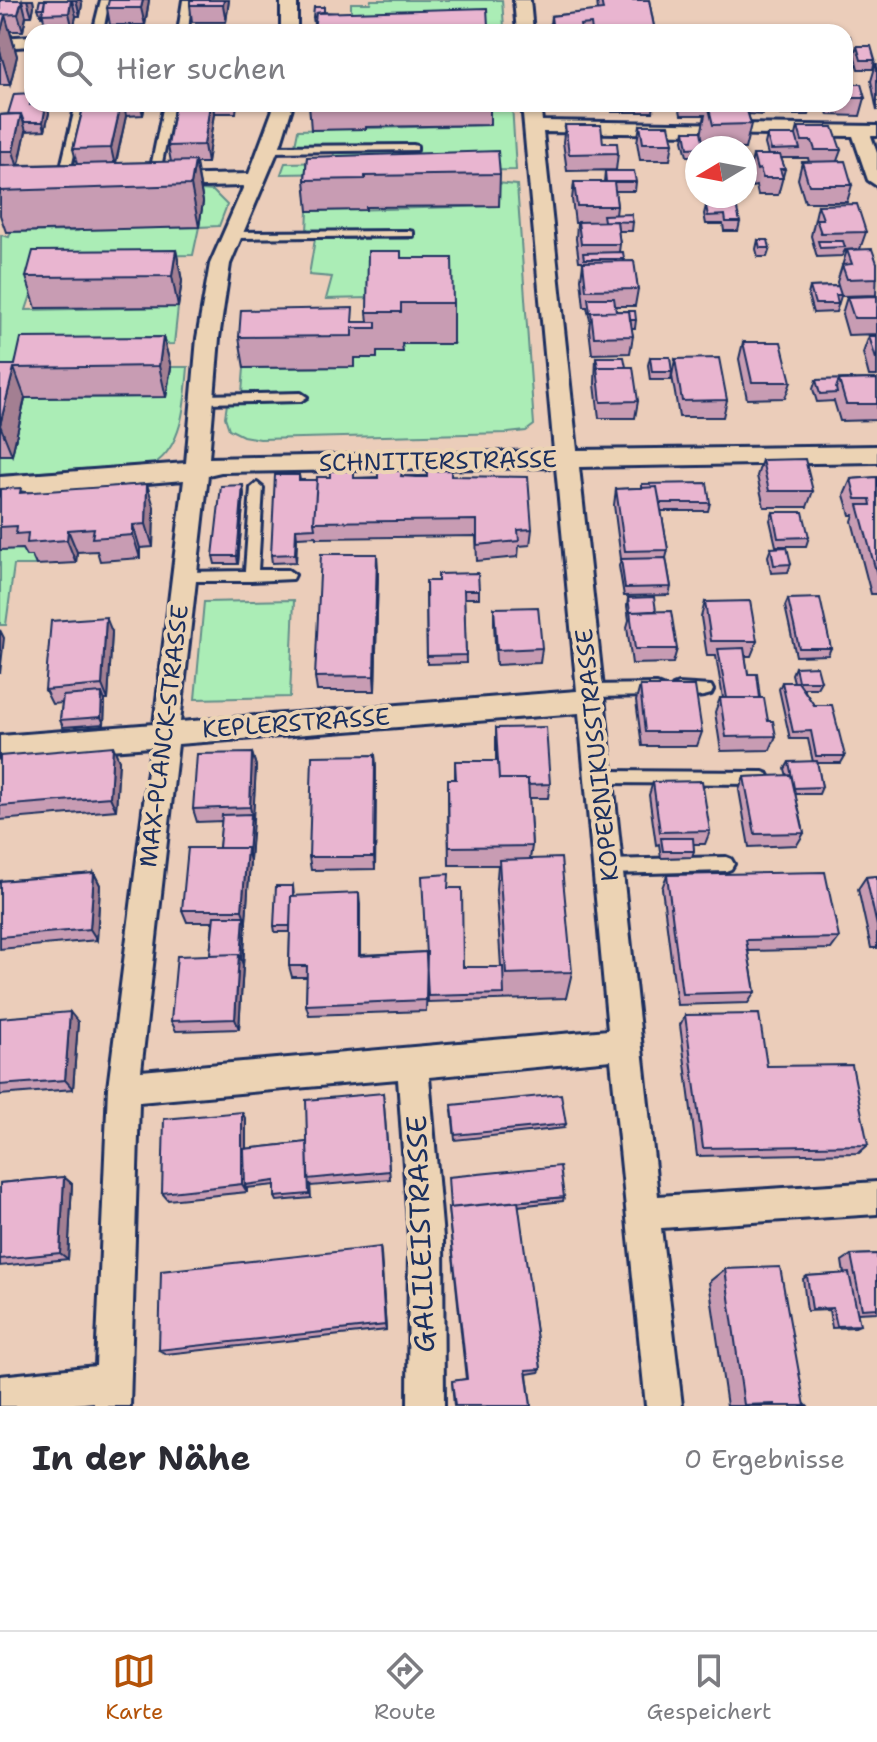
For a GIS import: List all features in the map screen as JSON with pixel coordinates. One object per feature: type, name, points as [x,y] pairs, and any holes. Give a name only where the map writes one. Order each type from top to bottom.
[{"type":"street","points":[[289,0],[289,24]]},
{"type":"street","points":[[522,0],[524,24]]},
{"type":"street","points":[[0,43],[24,42]]},
{"type":"street","name":"MAX-PLANCK-STRASSE","points":[[113,1394],[124,1088],[218,271],[281,112]]},
{"type":"street","points":[[532,115],[869,131],[877,180]]},
{"type":"street","name":"KOPERNIKUSSTRASSE","points":[[532,115],[664,1406]]},
{"type":"street","points":[[145,182],[256,180]]},
{"type":"street","name":"SCHNITTERSTRASSE","points":[[0,486],[175,474],[221,464],[877,454]]},
{"type":"street","name":"KEPLERSTRASSE","points":[[0,747],[591,696]]},
{"type":"street","points":[[124,1088],[625,1044]]},
{"type":"street","name":"GALILEISTRASSE","points":[[412,1062],[426,1238],[426,1406]]},
{"type":"street","points":[[644,1213],[877,1198]]},
{"type":"street","points":[[0,1394],[113,1394]]},
{"type":"lane","points":[[100,24],[105,0]]},
{"type":"lane","points":[[184,24],[187,0]]},
{"type":"lane","points":[[63,184],[79,112]]},
{"type":"lane","points":[[145,182],[167,112]]},
{"type":"lane","points":[[269,149],[413,148]]},
{"type":"lane","points":[[232,235],[409,234]]},
{"type":"lane","points":[[203,399],[301,397]]},
{"type":"lane","points":[[251,576],[257,488]]},
{"type":"lane","points":[[184,577],[288,575]]},
{"type":"lane","points":[[591,696],[706,690]]},
{"type":"lane","points":[[599,777],[763,778]]},
{"type":"lane","points":[[608,867],[726,864]]},
{"type":"green space","points":[[371,0],[502,0],[504,24],[337,24],[351,13],[351,3],[370,3]]},
{"type":"green space","points":[[488,112],[512,112],[516,170],[281,174],[285,163],[333,162],[334,152],[413,151],[412,145],[295,145],[298,130],[489,125]]},
{"type":"green space","points":[[497,183],[517,185],[534,425],[526,431],[508,433],[260,439],[229,429],[225,417],[227,404],[301,402],[301,392],[242,393],[244,368],[354,367],[354,358],[377,352],[402,352],[402,344],[453,343],[370,298],[326,299],[332,277],[309,275],[315,239],[409,239],[409,231],[307,231],[308,211],[498,206]]},
{"type":"green space","points":[[201,190],[213,191],[227,205],[219,226],[199,227],[193,255],[61,257],[38,274],[26,310],[178,307],[174,344],[48,346],[46,359],[16,360],[13,373],[0,379],[1,235],[9,237],[11,232],[78,231],[83,228],[198,227],[203,203],[199,203]]},
{"type":"green space","points":[[171,367],[188,367],[184,407],[172,445],[154,464],[0,475],[0,455],[12,455],[25,398],[166,397]]},
{"type":"green space","points":[[26,548],[37,555],[36,565],[14,565],[6,625],[0,625],[0,550]]},
{"type":"green space","points":[[294,600],[290,697],[195,699],[204,602]]},
{"type":"building","points":[[0,0],[22,0],[18,14],[0,15]]},
{"type":"building","points":[[40,0],[45,0],[44,8],[38,8]]},
{"type":"building","points":[[45,0],[71,0],[69,13],[42,14]]},
{"type":"building","points":[[109,0],[143,0],[141,8],[107,8]]},
{"type":"building","points":[[190,0],[224,0],[223,5],[190,5]]},
{"type":"building","points":[[601,0],[649,0],[654,24],[552,24],[551,16],[603,10]]},
{"type":"building","points":[[314,7],[324,7],[324,12],[316,13],[313,17]]},
{"type":"building","points":[[487,8],[488,24],[315,24],[316,13]]},
{"type":"building","points":[[0,15],[5,15],[0,35]]},
{"type":"building","points":[[857,46],[871,46],[875,60],[861,60]]},
{"type":"building","points":[[853,84],[861,84],[865,98],[853,98]]},
{"type":"building","points":[[24,93],[24,112],[45,112],[43,122],[24,122],[21,114],[8,114],[14,94]]},
{"type":"building","points":[[82,112],[119,112],[111,148],[73,149]]},
{"type":"building","points":[[174,112],[209,112],[204,145],[168,146]]},
{"type":"building","points":[[710,112],[747,112],[751,124],[713,125]]},
{"type":"building","points":[[21,114],[13,151],[0,151],[0,115]]},
{"type":"building","points":[[565,125],[601,125],[603,143],[617,143],[618,153],[569,154]]},
{"type":"building","points":[[640,125],[669,125],[673,143],[643,143]]},
{"type":"building","points":[[798,127],[833,127],[841,150],[815,150],[812,141],[802,141]]},
{"type":"building","points":[[685,131],[701,131],[702,136],[686,136]]},
{"type":"building","points":[[767,135],[796,135],[800,149],[771,150]]},
{"type":"building","points":[[498,151],[500,174],[305,180],[307,157]]},
{"type":"building","points":[[757,155],[780,155],[785,169],[780,169],[783,178],[763,178],[760,169],[757,170]]},
{"type":"building","points":[[195,161],[191,185],[0,191],[0,166]]},
{"type":"building","points":[[845,161],[852,185],[809,185],[802,162]]},
{"type":"building","points":[[605,171],[634,171],[636,182],[606,182]]},
{"type":"building","points":[[574,182],[614,182],[617,206],[577,206]]},
{"type":"building","points":[[857,204],[866,232],[821,233],[816,219],[823,219],[818,205]]},
{"type":"building","points":[[706,208],[737,208],[740,222],[726,222],[725,215],[708,216]]},
{"type":"building","points":[[631,214],[633,222],[604,221],[603,215]]},
{"type":"building","points":[[617,221],[620,244],[581,244],[578,222]]},
{"type":"building","points":[[758,240],[768,240],[770,248],[760,248]]},
{"type":"building","points":[[818,241],[843,241],[845,247],[820,248]]},
{"type":"building","points":[[872,249],[877,263],[877,278],[847,279],[842,265],[852,264],[847,250]]},
{"type":"building","points":[[176,250],[172,276],[26,277],[33,251]]},
{"type":"building","points":[[368,251],[401,251],[401,258],[452,258],[453,303],[401,303],[401,312],[367,312]]},
{"type":"building","points":[[623,252],[624,259],[584,259],[583,253]]},
{"type":"building","points":[[634,261],[638,289],[586,290],[583,262]]},
{"type":"building","points":[[838,286],[841,295],[836,295],[838,304],[815,304],[810,287]]},
{"type":"building","points":[[877,296],[877,318],[854,318],[847,297]]},
{"type":"building","points":[[588,298],[614,298],[616,311],[629,311],[590,312]]},
{"type":"building","points":[[353,308],[352,322],[376,322],[376,328],[352,328],[352,336],[239,337],[241,310]]},
{"type":"building","points":[[629,311],[635,311],[636,320],[630,320]]},
{"type":"building","points":[[629,311],[633,336],[594,337],[591,312]]},
{"type":"building","points":[[869,336],[877,336],[877,359],[876,359]]},
{"type":"building","points":[[163,337],[159,366],[14,368],[0,425],[0,365],[15,365],[21,338]]},
{"type":"building","points":[[743,342],[781,342],[791,382],[752,382]]},
{"type":"building","points":[[596,357],[624,357],[626,367],[598,367]]},
{"type":"building","points":[[650,357],[670,357],[672,372],[652,372]]},
{"type":"building","points":[[719,358],[727,400],[682,401],[675,359]]},
{"type":"building","points":[[597,367],[633,367],[638,401],[601,402]]},
{"type":"building","points":[[855,379],[839,380],[837,393],[820,394],[816,380]]},
{"type":"building","points":[[877,379],[877,404],[846,404],[839,380]]},
{"type":"building","points":[[805,459],[813,491],[769,491],[762,460]]},
{"type":"building","points":[[451,470],[451,476],[528,477],[532,529],[518,530],[519,541],[477,545],[477,520],[314,522],[317,477],[330,477],[330,471],[354,471],[354,478],[378,478],[378,471],[402,471],[401,476],[427,477],[427,471]]},
{"type":"building","points":[[275,475],[299,475],[299,480],[317,480],[315,528],[296,529],[295,554],[271,555]]},
{"type":"building","points":[[877,477],[877,575],[858,505],[871,505],[870,499],[856,499],[851,479]]},
{"type":"building","points":[[707,483],[710,503],[660,503],[657,487],[642,488],[642,484]]},
{"type":"building","points":[[147,484],[146,524],[133,525],[133,535],[92,538],[94,528],[68,530],[67,540],[27,543],[28,533],[16,534],[17,526],[0,527],[0,489],[21,488],[20,493]]},
{"type":"building","points":[[243,485],[237,556],[213,556],[221,486]]},
{"type":"building","points":[[657,487],[668,550],[625,551],[616,489]]},
{"type":"building","points":[[773,512],[803,512],[809,537],[778,538]]},
{"type":"building","points":[[787,547],[791,564],[774,565],[771,548]]},
{"type":"building","points":[[321,554],[377,554],[374,676],[315,677]]},
{"type":"building","points":[[666,558],[671,587],[625,588],[621,559]]},
{"type":"building","points":[[478,573],[479,590],[464,590],[466,655],[427,656],[426,581],[438,581],[438,574]]},
{"type":"building","points":[[654,597],[656,611],[630,612],[628,598]]},
{"type":"building","points":[[820,598],[831,648],[799,648],[788,599]]},
{"type":"building","points":[[750,601],[757,641],[711,641],[705,602]]},
{"type":"building","points":[[538,607],[542,648],[497,650],[494,608]]},
{"type":"building","points":[[671,611],[677,649],[635,649],[630,612]]},
{"type":"building","points":[[106,617],[102,685],[45,690],[51,621]]},
{"type":"building","points":[[744,648],[748,674],[757,674],[760,698],[727,698],[718,649]]},
{"type":"building","points":[[817,666],[821,681],[798,681],[795,667]]},
{"type":"building","points":[[782,682],[798,682],[814,705],[832,705],[845,756],[816,756],[811,731],[793,732]]},
{"type":"building","points":[[640,686],[695,686],[702,732],[645,732]]},
{"type":"building","points":[[102,693],[101,717],[60,720],[63,696]]},
{"type":"building","points":[[720,698],[764,698],[768,721],[773,721],[776,736],[726,737]]},
{"type":"building","points":[[546,727],[550,784],[528,785],[528,779],[499,779],[496,728]]},
{"type":"building","points":[[113,746],[110,797],[0,806],[0,756]]},
{"type":"building","points":[[252,753],[250,807],[193,809],[197,754]]},
{"type":"building","points":[[375,755],[374,857],[309,857],[312,756]]},
{"type":"building","points":[[455,761],[498,761],[499,779],[528,779],[532,846],[449,847],[448,779],[456,779]]},
{"type":"building","points":[[817,761],[822,787],[794,788],[789,762]]},
{"type":"building","points":[[791,775],[804,833],[755,834],[744,777]]},
{"type":"building","points":[[702,781],[710,831],[660,832],[653,782]]},
{"type":"building","points":[[251,814],[248,854],[247,848],[219,848],[222,815]]},
{"type":"building","points":[[661,838],[693,838],[694,851],[663,851]]},
{"type":"building","points":[[188,848],[247,848],[242,910],[182,910]]},
{"type":"building","points":[[561,858],[572,972],[506,974],[499,860]]},
{"type":"building","points":[[825,872],[839,938],[746,940],[755,992],[682,994],[667,875]]},
{"type":"building","points":[[94,873],[90,929],[0,937],[0,881]]},
{"type":"building","points":[[449,874],[448,888],[462,888],[463,967],[503,967],[504,994],[428,996],[422,876]]},
{"type":"building","points":[[877,876],[877,926],[866,877]]},
{"type":"building","points":[[276,886],[293,886],[290,926],[274,926]]},
{"type":"building","points":[[359,893],[359,956],[427,952],[426,1000],[306,1005],[307,966],[289,966],[291,896]]},
{"type":"building","points":[[214,916],[244,916],[241,959],[239,954],[210,955]]},
{"type":"building","points":[[239,954],[235,1019],[171,1021],[177,956]]},
{"type":"building","points":[[70,1012],[65,1080],[0,1085],[0,1018]]},
{"type":"building","points":[[759,1014],[767,1066],[852,1065],[868,1145],[703,1148],[685,1015]]},
{"type":"building","points":[[383,1093],[389,1171],[308,1179],[306,1100]]},
{"type":"building","points":[[561,1094],[566,1124],[455,1135],[452,1105]]},
{"type":"building","points":[[242,1112],[242,1184],[162,1193],[164,1119]]},
{"type":"building","points":[[307,1142],[309,1194],[275,1197],[275,1181],[245,1185],[244,1149]]},
{"type":"building","points":[[560,1166],[564,1197],[450,1208],[448,1177]]},
{"type":"building","points":[[64,1177],[60,1253],[0,1259],[0,1183]]},
{"type":"building","points":[[518,1201],[541,1369],[526,1370],[531,1406],[455,1406],[452,1381],[467,1379],[448,1208]]},
{"type":"building","points":[[380,1247],[385,1325],[159,1350],[161,1271]]},
{"type":"building","points":[[877,1254],[877,1308],[862,1309],[851,1255]]},
{"type":"building","points":[[780,1267],[805,1406],[744,1405],[725,1269]]},
{"type":"building","points":[[849,1273],[860,1325],[837,1326],[833,1308],[812,1309],[807,1276]]}]
